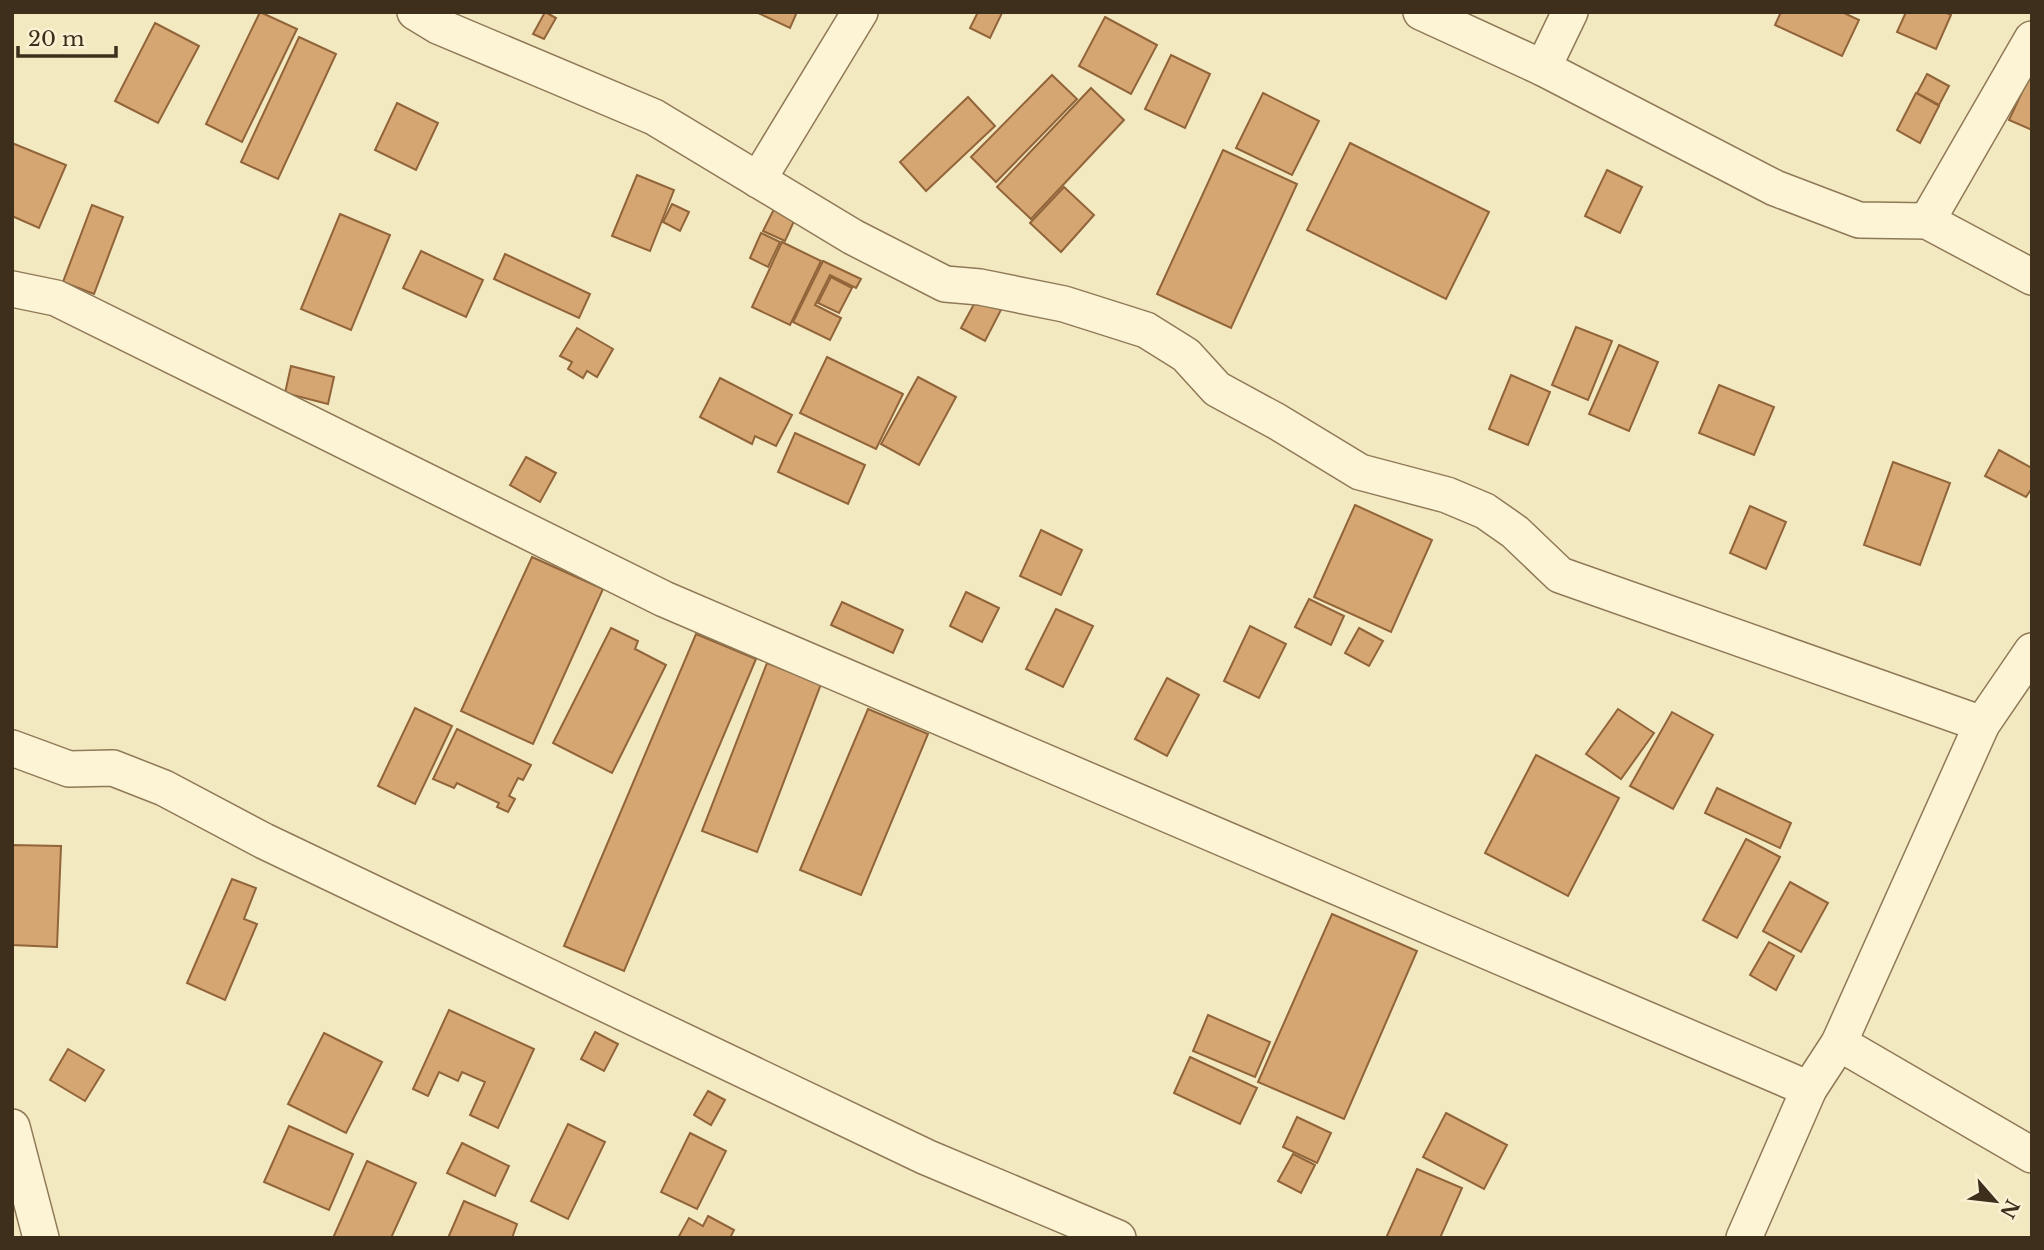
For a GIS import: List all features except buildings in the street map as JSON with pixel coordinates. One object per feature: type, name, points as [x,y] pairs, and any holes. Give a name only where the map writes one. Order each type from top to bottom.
[{"type":"street","points":[[415,12],[438,26],[654,117],[853,237],[945,284],[980,287],[1064,304],[1146,330],[1186,355],[1217,389],[1360,472],[1447,495],[1485,511],[1515,532],[1560,575],[1982,724]]},
{"type":"street","points":[[758,180],[860,12]]},
{"type":"street","points":[[1421,12],[1542,68],[1775,188],[1859,220],[1927,221],[2032,277]]},
{"type":"street","points":[[1542,68],[1570,12]]},
{"type":"street","points":[[1927,221],[2032,39]]},
{"type":"street","points":[[12,289],[56,298],[664,599],[1809,1089]]},
{"type":"street","points":[[1744,1238],[1809,1089],[1839,1043],[1982,724],[2027,666]]},
{"type":"street","points":[[12,748],[69,769],[114,768],[164,788],[264,841],[926,1157],[1118,1238]]},
{"type":"street","points":[[1839,1043],[2032,1154]]},
{"type":"street","points":[[12,1127],[41,1238]]}]
